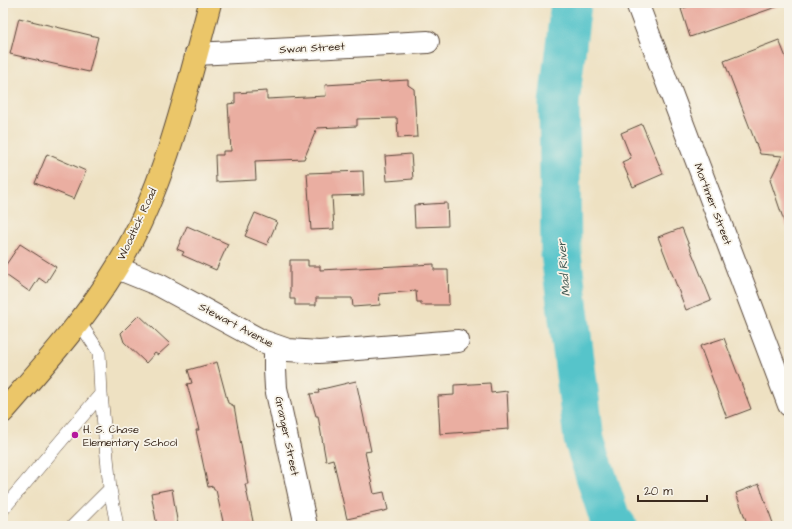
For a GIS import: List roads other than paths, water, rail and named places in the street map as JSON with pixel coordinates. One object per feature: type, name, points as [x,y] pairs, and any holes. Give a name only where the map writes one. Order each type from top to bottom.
[{"type":"main road","name":"Woodtick Road","points":[[3,412],[78,322],[117,268],[138,228],[153,192],[178,118],[210,3]]},
{"type":"street","name":"Mortimer Street","points":[[637,3],[789,405]]},
{"type":"street","name":"Swan Street","points":[[196,54],[428,42]]},
{"type":"street","name":"Stewart Avenue","points":[[117,268],[159,285],[262,341],[288,350],[318,352],[458,341]]},
{"type":"street","name":"Granger Street","points":[[275,346],[276,388],[306,526]]},
{"type":"lane","points":[[78,322],[99,352],[101,394],[110,489],[117,526]]},
{"type":"lane","points":[[3,510],[101,394]]},
{"type":"lane","points":[[73,526],[110,489]]},
{"type":"waterway","name":"Mad River","points":[[571,3],[559,103],[561,254],[584,439],[610,519],[616,526]]},
{"type":"place","name":"H. S. Chase Elementary School","points":[[75,435]]}]
